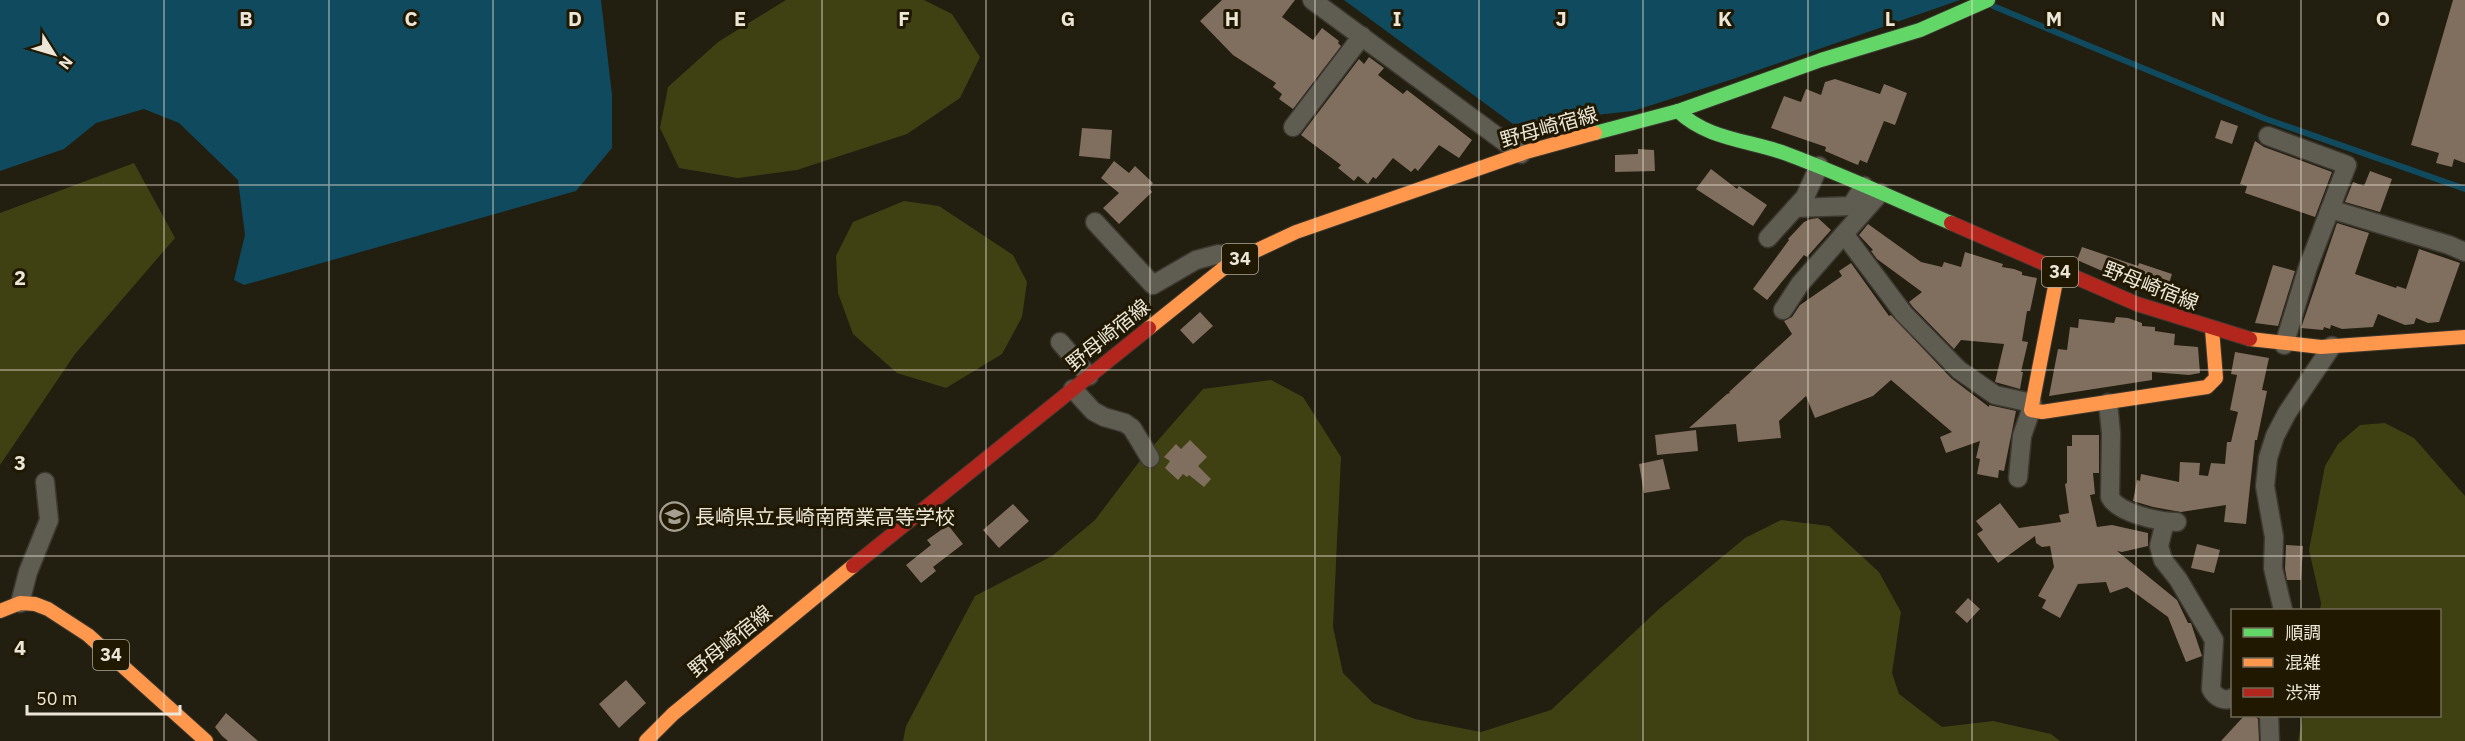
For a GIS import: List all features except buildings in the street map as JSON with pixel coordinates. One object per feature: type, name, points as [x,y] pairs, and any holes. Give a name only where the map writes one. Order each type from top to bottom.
[{"type":"main road","name":"野母崎宿線","points":[[646,741],[673,714],[742,655],[1230,263],[1296,232],[1521,154],[1678,111],[1821,60],[1920,30],[1988,0]]},
{"type":"main road","name":"野母崎宿線","points":[[1678,111],[1687,120],[1708,133],[1768,147],[1819,166],[2058,271],[2137,303],[2212,329],[2284,345],[2332,346],[2465,337]]},
{"type":"main road","points":[[2058,271],[2031,407],[2042,412],[2207,387],[2216,378],[2212,329]]},
{"type":"main road","points":[[0,610],[20,603]]},
{"type":"main road","name":"34","points":[[20,603],[35,604],[48,609],[88,635],[206,741]]},
{"type":"street","points":[[1312,0],[1521,154]]},
{"type":"street","points":[[1293,127],[1362,36]]},
{"type":"street","points":[[2268,136],[2347,165],[2308,267],[2284,345]]},
{"type":"street","points":[[1768,238],[1805,197],[1819,166]]},
{"type":"street","points":[[1795,208],[1851,206],[1872,189]]},
{"type":"street","points":[[1783,310],[1800,284],[1844,234],[1872,189]]},
{"type":"street","points":[[2330,209],[2449,245],[2465,252]]},
{"type":"street","points":[[1095,222],[1153,285],[1196,260],[1219,254],[1230,263]]},
{"type":"street","points":[[1844,234],[1904,314],[1959,370],[1995,395],[2031,407],[2022,436],[2018,478]]},
{"type":"street","points":[[1060,342],[1089,376]]},
{"type":"street","points":[[2283,609],[2273,568],[2274,537],[2265,486],[2268,458],[2275,436],[2287,413],[2332,346]]},
{"type":"street","points":[[1073,389],[1093,411],[1132,428],[1150,458]]},
{"type":"street","points":[[2108,403],[2111,433],[2110,497],[2114,504],[2124,510],[2171,522],[2159,546],[2163,560],[2178,579],[2214,640],[2211,689],[2218,697],[2224,700],[2231,699]]},
{"type":"street","points":[[20,603],[28,572],[49,520],[45,482]]},
{"type":"shaded area","points":[[786,0],[924,0],[952,14],[980,57],[960,98],[907,134],[797,170],[738,178],[679,168],[660,128],[668,87],[718,42]]},
{"type":"shaded area","points":[[134,163],[175,238],[75,354],[0,465],[0,213]]},
{"type":"shaded area","points":[[904,201],[939,206],[1013,255],[1027,282],[1022,317],[1002,354],[946,388],[897,373],[853,334],[838,293],[836,256],[853,222]]},
{"type":"shaded area","points":[[1271,380],[1303,397],[1341,457],[1333,627],[1343,673],[1373,703],[1415,719],[1481,732],[1551,710],[1659,609],[1745,538],[1781,520],[1829,526],[1879,572],[1901,612],[1892,673],[1899,694],[1942,727],[1993,721],[2051,734],[2060,741],[903,741],[906,726],[975,596],[1052,556],[1095,520],[1139,462],[1203,389]]},
{"type":"shaded area","points":[[2385,423],[2414,438],[2465,496],[2465,741],[2298,741],[2303,717],[2441,717],[2441,609],[2320,609],[2321,603],[2309,550],[2325,466],[2338,444],[2360,425]]},
{"type":"water","points":[[0,0],[601,0],[612,95],[612,148],[576,191],[244,285],[234,280],[245,235],[238,180],[179,123],[144,109],[96,123],[64,149],[0,171]]},
{"type":"water","points":[[1344,0],[1960,0],[1730,80],[1633,111],[1513,124]]},
{"type":"waterway","points":[[1993,6],[2266,119],[2465,189]]},
{"type":"traffic: fast","points":[[1595,133],[1678,111],[1821,60],[1920,30],[1988,0]]},
{"type":"traffic: fast","points":[[1678,111],[1690,121],[1716,134],[1787,154],[1951,223]]},
{"type":"traffic: slow","points":[[1149,328],[1230,263],[1296,232],[1526,152],[1595,133]]},
{"type":"traffic: slow","points":[[2058,271],[2031,410],[2042,412],[2207,387],[2216,378],[2212,329]]},
{"type":"traffic: slow","points":[[2250,339],[2321,347],[2465,337]]},
{"type":"traffic: slow","points":[[646,741],[673,714],[853,566]]},
{"type":"traffic: slow","points":[[0,611],[20,603],[35,604],[48,609],[88,635],[206,741]]},
{"type":"traffic: jam","points":[[1951,223],[2137,304],[2250,339]]},
{"type":"traffic: jam","points":[[853,566],[1149,328]]},
{"type":"place","name":"長崎県立長崎南商業高等学校","points":[[674,517]]}]
